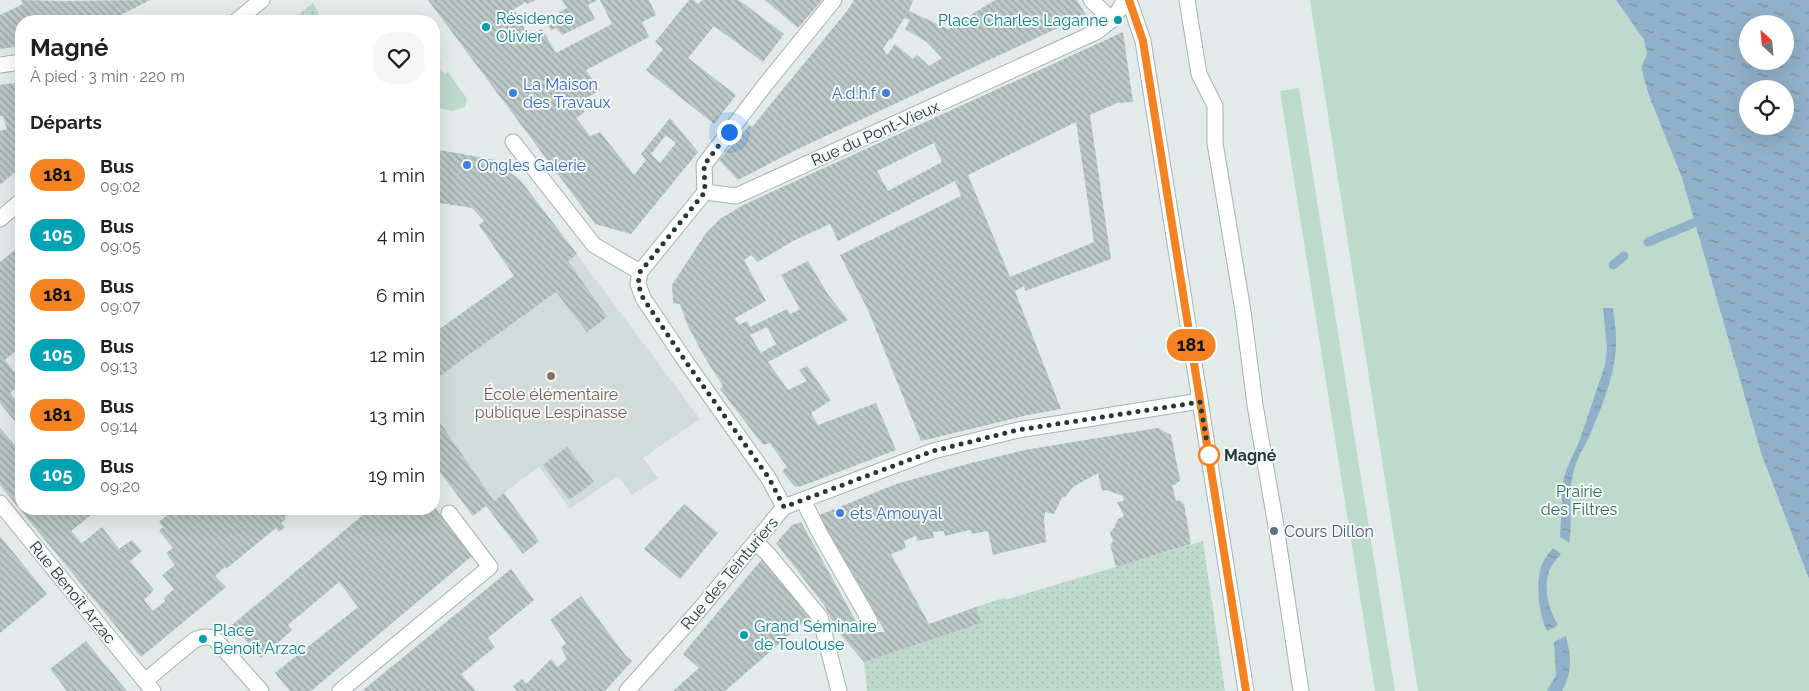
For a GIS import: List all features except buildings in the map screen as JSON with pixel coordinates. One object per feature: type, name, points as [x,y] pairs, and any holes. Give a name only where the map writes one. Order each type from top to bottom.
[{"type":"street","points":[[243,15],[262,0]]},
{"type":"street","points":[[784,507],[769,478],[643,298],[638,284],[640,272],[705,192],[704,165],[765,85],[834,0]]},
{"type":"street","points":[[1091,0],[1112,20]]},
{"type":"street","name":"Rue du Pont-Vieux","points":[[705,192],[736,196],[1096,32],[1112,20],[1121,8],[1124,0]]},
{"type":"street","points":[[1129,0],[1143,41],[1246,691]]},
{"type":"street","points":[[1187,0],[1199,74],[1215,106],[1215,143],[1243,311],[1255,406],[1276,520],[1301,691]]},
{"type":"street","points":[[0,65],[15,63]]},
{"type":"street","points":[[513,142],[594,245],[640,272]]},
{"type":"street","points":[[0,219],[15,206]]},
{"type":"street","name":"Rue des Teinturiers","points":[[627,691],[700,609],[784,507],[933,451],[1018,430],[1200,402]]},
{"type":"street","points":[[803,500],[819,532],[870,621]]},
{"type":"street","name":"Rue Benoît Arzac","points":[[0,504],[149,686]]},
{"type":"street","points":[[340,691],[490,567],[449,513]]},
{"type":"street","points":[[756,542],[820,617],[839,691]]},
{"type":"street","points":[[149,686],[193,641],[208,636],[214,638],[261,691]]},
{"type":"shaded area","name":"École élémentaire publique Lespinasse","points":[[566,240],[700,419],[643,458],[658,478],[632,495],[618,476],[570,509],[539,467],[473,516],[440,472],[440,329]]},
{"type":"green space","name":"Prairie des Filtres","points":[[1310,0],[1616,0],[1644,40],[1647,54],[1641,67],[1649,96],[1682,178],[1761,453],[1809,579],[1809,691],[1418,691]]},
{"type":"green space","points":[[313,3],[319,14],[318,15],[298,15]]},
{"type":"green space","points":[[440,68],[445,74],[448,72],[466,97],[465,107],[452,111],[440,108]]},
{"type":"green space","points":[[1299,88],[1395,691],[1375,691],[1280,91]]},
{"type":"green space","points":[[1203,541],[1225,691],[867,691],[864,662],[980,623],[976,607]]},
{"type":"water","points":[[1616,0],[1809,0],[1809,579],[1761,453],[1682,178],[1649,96],[1641,67],[1647,54],[1644,40]]},
{"type":"water","points":[[1603,308],[1613,308],[1616,351],[1604,400],[1572,477],[1569,543],[1560,537],[1563,481],[1579,442],[1605,365],[1607,349]]},
{"type":"water","points":[[1553,548],[1561,554],[1548,574],[1547,594],[1552,614],[1558,625],[1547,631],[1540,607],[1538,589],[1543,563]]},
{"type":"water","points":[[1566,636],[1570,664],[1566,684],[1562,691],[1547,691],[1556,675],[1554,642]]},
{"type":"waterway","points":[[1648,242],[1706,218]]},
{"type":"waterway","points":[[1613,265],[1624,256]]},
{"type":"bus line","name":"181","points":[[1129,0],[1143,41],[1246,691]]},
{"type":"place","name":"Place Charles Laganne","points":[[1118,20]]},
{"type":"place","name":"Résidence Olivier","points":[[486,27]]},
{"type":"place","name":"La Maison des Travaux","points":[[513,93]]},
{"type":"place","name":"A.d.h.f","points":[[886,93]]},
{"type":"place","name":"Ongles Galerie","points":[[467,165]]},
{"type":"place","name":"École élémentaire publique Lespinasse","points":[[551,376]]},
{"type":"place","name":"Magné","points":[[1209,455]]},
{"type":"place","name":"ets Amouyal","points":[[840,513]]},
{"type":"place","name":"Cours Dillon","points":[[1274,531]]},
{"type":"place","name":"Grand Séminaire de Toulouse","points":[[744,635]]},
{"type":"place","name":"Place Benoît Arzac","points":[[203,639]]},
{"type":"route","points":[[729,132],[704,165],[705,192],[640,272],[638,284],[643,298],[769,478],[784,507],[933,451],[1018,430],[1183,404],[1200,402],[1209,455]]}]
